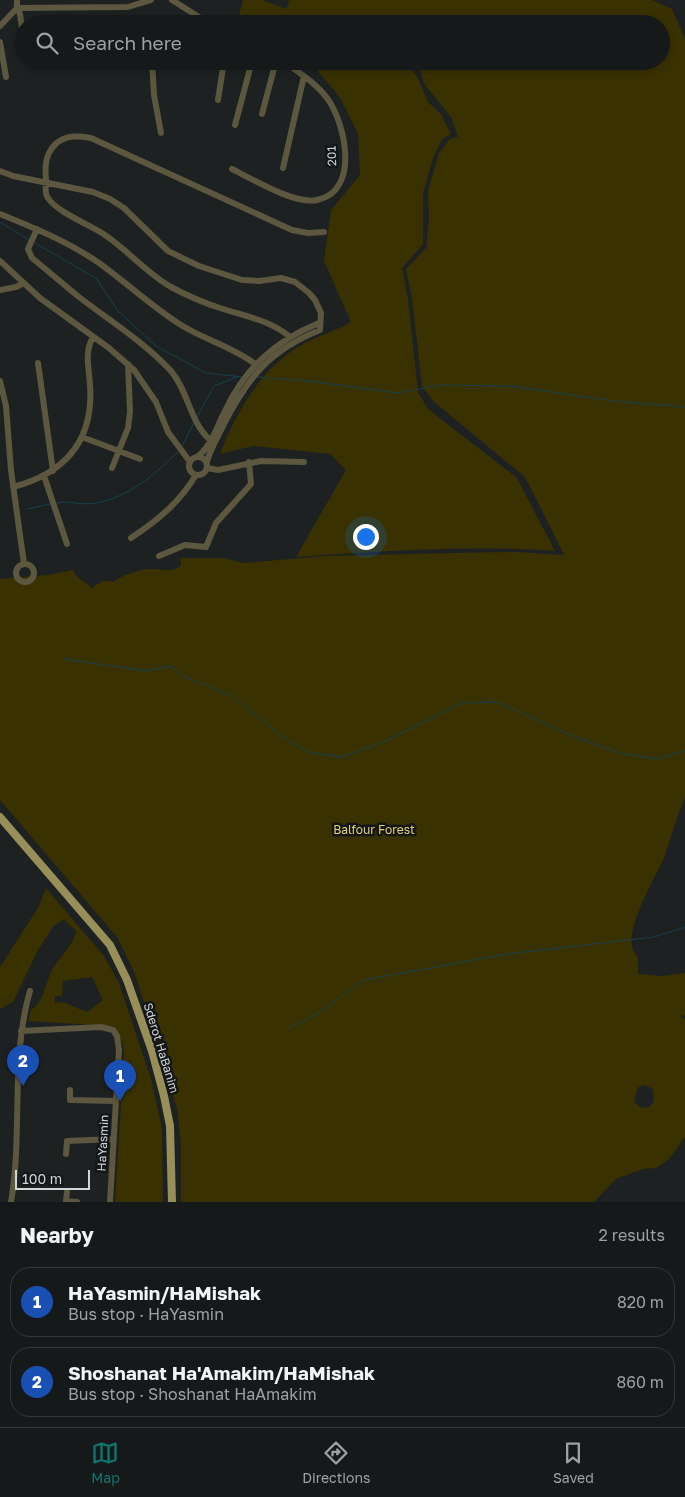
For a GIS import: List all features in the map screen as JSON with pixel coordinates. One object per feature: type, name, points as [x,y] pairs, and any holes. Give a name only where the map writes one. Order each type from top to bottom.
[{"type":"main road","name":"Sderot HaBanim","points":[[0,817],[110,945],[127,980],[152,1051],[170,1126],[172,1202]]},
{"type":"street","points":[[16,0],[20,15]]},
{"type":"street","points":[[0,26],[17,8],[128,7],[151,0]]},
{"type":"street","points":[[172,0],[196,15]]},
{"type":"street","points":[[0,42],[6,78]]},
{"type":"street","points":[[153,70],[154,95],[161,133]]},
{"type":"street","points":[[218,100],[222,70]]},
{"type":"street","points":[[235,125],[250,70]]},
{"type":"street","points":[[262,114],[274,70]]},
{"type":"street","name":"201","points":[[232,169],[291,196],[306,200],[317,200],[333,190],[346,167],[342,134],[328,99],[296,70]]},
{"type":"street","points":[[283,168],[304,76]]},
{"type":"street","points":[[290,336],[281,329],[265,322],[217,307],[172,287],[156,277],[103,234],[48,198],[46,164],[54,146],[60,140],[69,136],[91,138],[292,230],[308,233],[324,232]]},
{"type":"street","points":[[0,171],[13,176],[86,191],[110,199],[134,217],[168,251],[192,263],[242,280],[259,281],[281,278],[295,282],[315,300],[320,313],[319,326]]},
{"type":"street","points":[[0,214],[37,229],[99,263],[182,325],[245,356],[254,368]]},
{"type":"street","points":[[37,229],[28,249],[32,258],[80,298],[132,336],[163,363],[179,381],[197,425],[210,440]]},
{"type":"street","points":[[0,261],[24,283],[128,364],[148,387],[168,432],[190,462],[190,470],[196,475],[202,475],[239,390]]},
{"type":"street","points":[[0,290],[16,288],[24,283]]},
{"type":"street","points":[[190,462],[202,453],[239,390],[269,350],[290,336],[319,326]]},
{"type":"street","points":[[254,368],[319,326]]},
{"type":"street","points":[[13,487],[53,471],[66,460],[82,437],[90,412],[87,357],[93,336]]},
{"type":"street","points":[[38,363],[53,471]]},
{"type":"street","points":[[112,468],[128,428],[130,412],[128,364]]},
{"type":"street","points":[[0,381],[6,406],[13,487],[24,564]]},
{"type":"street","points":[[82,437],[140,459]]},
{"type":"street","points":[[197,457],[202,458],[207,465],[218,470],[249,462],[304,462]]},
{"type":"street","points":[[159,556],[185,545],[206,547],[216,523],[251,484],[249,462]]},
{"type":"street","points":[[131,538],[168,511],[184,493],[196,475]]},
{"type":"street","points":[[44,476],[67,544]]},
{"type":"street","points":[[11,1202],[15,1161],[16,1084],[23,1014],[30,990]]},
{"type":"street","name":"HaYasmin","points":[[22,1031],[101,1027],[113,1030],[117,1036],[120,1050],[110,1202]]},
{"type":"street","points":[[70,1090],[70,1100],[116,1100]]},
{"type":"street","points":[[66,1154],[67,1141],[114,1138]]},
{"type":"street","points":[[67,1192],[66,1201],[77,1202]]},
{"type":"green space","name":"Balfour Forest","points":[[243,0],[262,0],[287,9],[289,0],[652,0],[672,9],[685,39],[685,797],[665,855],[640,908],[632,937],[633,949],[638,957],[638,974],[661,976],[685,973],[685,1015],[681,1017],[685,1019],[685,1137],[669,1159],[656,1168],[643,1169],[616,1179],[594,1202],[181,1202],[181,1144],[177,1108],[135,974],[117,937],[0,800],[0,579],[48,575],[73,570],[92,589],[101,582],[113,582],[140,570],[169,570],[177,568],[181,566],[181,558],[224,558],[243,563],[326,556],[517,552],[564,555],[525,477],[434,402],[422,386],[412,298],[406,269],[426,248],[429,220],[428,191],[439,153],[450,139],[458,137],[451,117],[425,85],[419,70],[670,70],[670,15],[239,15]],"holes":[[[645,1085],[653,1089],[654,1101],[649,1107],[641,1108],[634,1102],[638,1087]]]},
{"type":"green space","points":[[317,70],[412,70],[418,78],[428,102],[441,114],[451,134],[442,139],[433,158],[423,193],[423,244],[402,268],[408,299],[418,392],[428,409],[517,478],[555,551],[458,549],[296,557],[346,470],[330,454],[253,446],[220,454],[234,421],[243,406],[276,364],[305,343],[351,322],[324,261],[331,210],[360,175],[358,134],[341,99]]},
{"type":"green space","points":[[46,888],[104,956],[119,983],[151,1079],[162,1128],[163,1202],[115,1202],[124,1054],[123,1044],[113,1026],[28,1021],[31,1010],[41,998],[51,972],[74,937],[76,931],[63,919],[53,927],[38,950],[13,1002],[0,1009],[0,967],[38,908]],"holes":[[[92,977],[103,1000],[87,1012],[63,1002],[55,1003],[55,996],[62,996],[63,981]]]},
{"type":"waterway","points":[[0,222],[29,240]]},
{"type":"waterway","points":[[35,243],[97,279],[117,310],[156,346],[206,373],[243,377]]},
{"type":"waterway","points":[[197,417],[214,386],[237,377]]},
{"type":"waterway","points":[[257,377],[317,382],[397,393],[441,385],[510,386],[614,401],[685,407]]},
{"type":"waterway","points":[[182,446],[194,423]]},
{"type":"waterway","points":[[57,503],[91,504],[120,496],[141,484],[178,452]]},
{"type":"waterway","points":[[27,509],[50,504]]},
{"type":"waterway","points":[[64,659],[146,671],[171,666],[183,676],[232,696],[283,737],[310,753],[341,757],[386,741],[463,703],[497,702],[580,739],[623,754],[657,759],[685,751]]},
{"type":"waterway","points":[[289,1028],[320,1012],[364,980],[507,954],[654,937],[685,927]]},
{"type":"place","name":"Shoshanat Ha'Amakim/HaMishak","points":[[23,1086]]},
{"type":"place","name":"HaYasmin/HaMishak","points":[[120,1101]]}]
